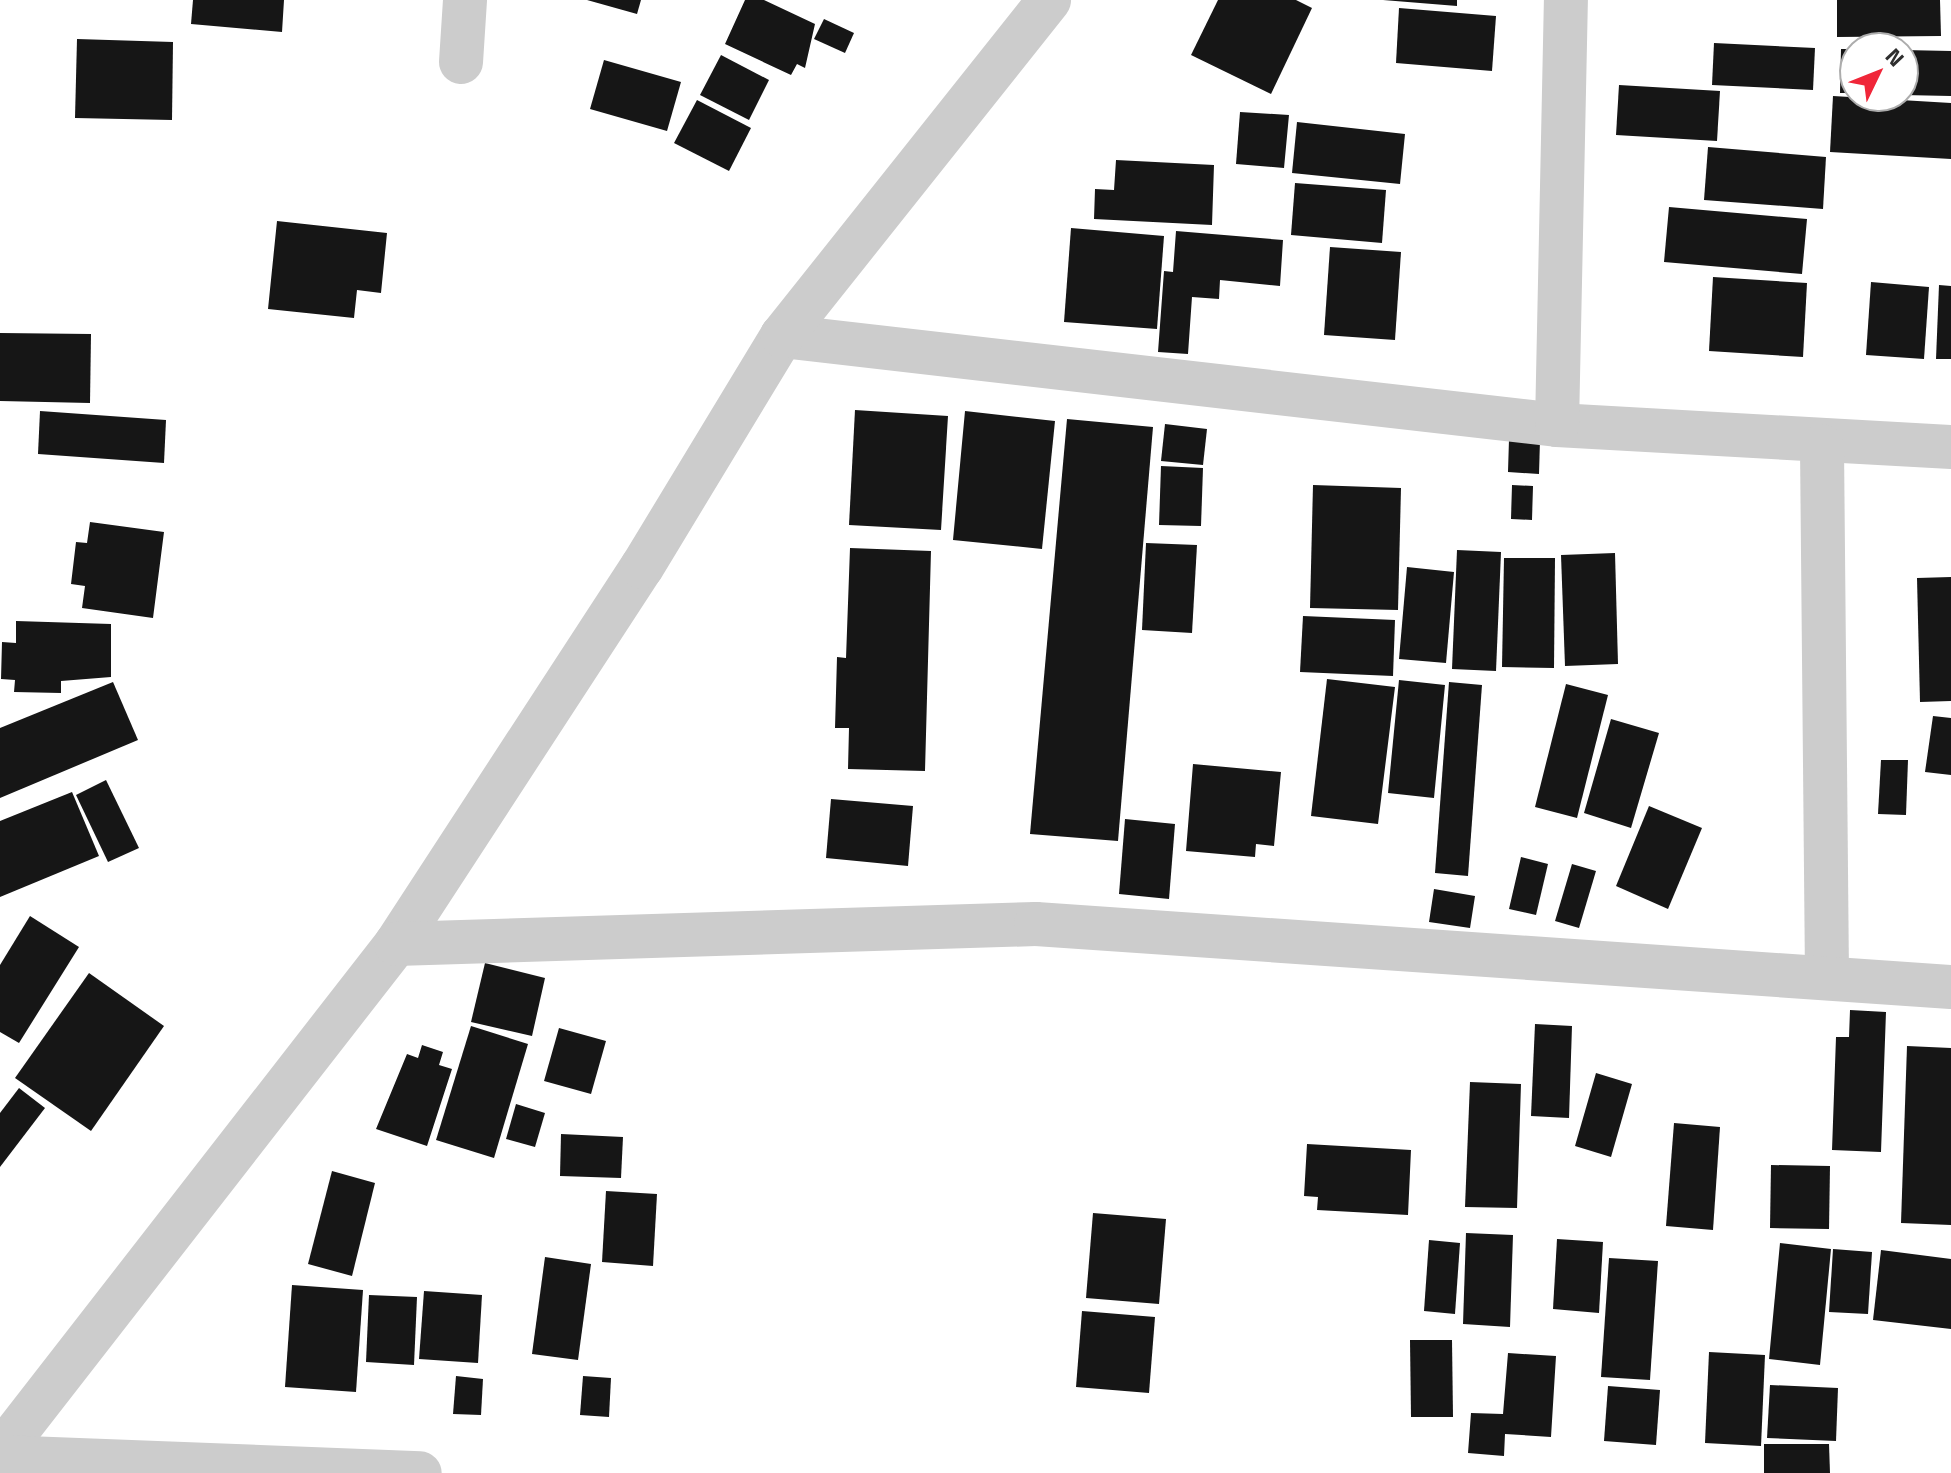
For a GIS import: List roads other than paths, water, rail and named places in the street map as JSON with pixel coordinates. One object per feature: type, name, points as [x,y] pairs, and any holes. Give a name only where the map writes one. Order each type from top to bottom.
[{"type":"street","points":[[461,62],[465,0]]},
{"type":"street","points":[[0,1455],[396,944],[642,567],[782,336],[1049,0]]},
{"type":"street","points":[[1557,425],[1566,0]]},
{"type":"street","points":[[782,336],[1557,425],[1822,446],[1951,447]]},
{"type":"street","points":[[1822,446],[1827,975]]},
{"type":"street","points":[[396,944],[1036,924],[1827,975],[1951,987]]},
{"type":"street","points":[[0,1455],[420,1473]]}]
